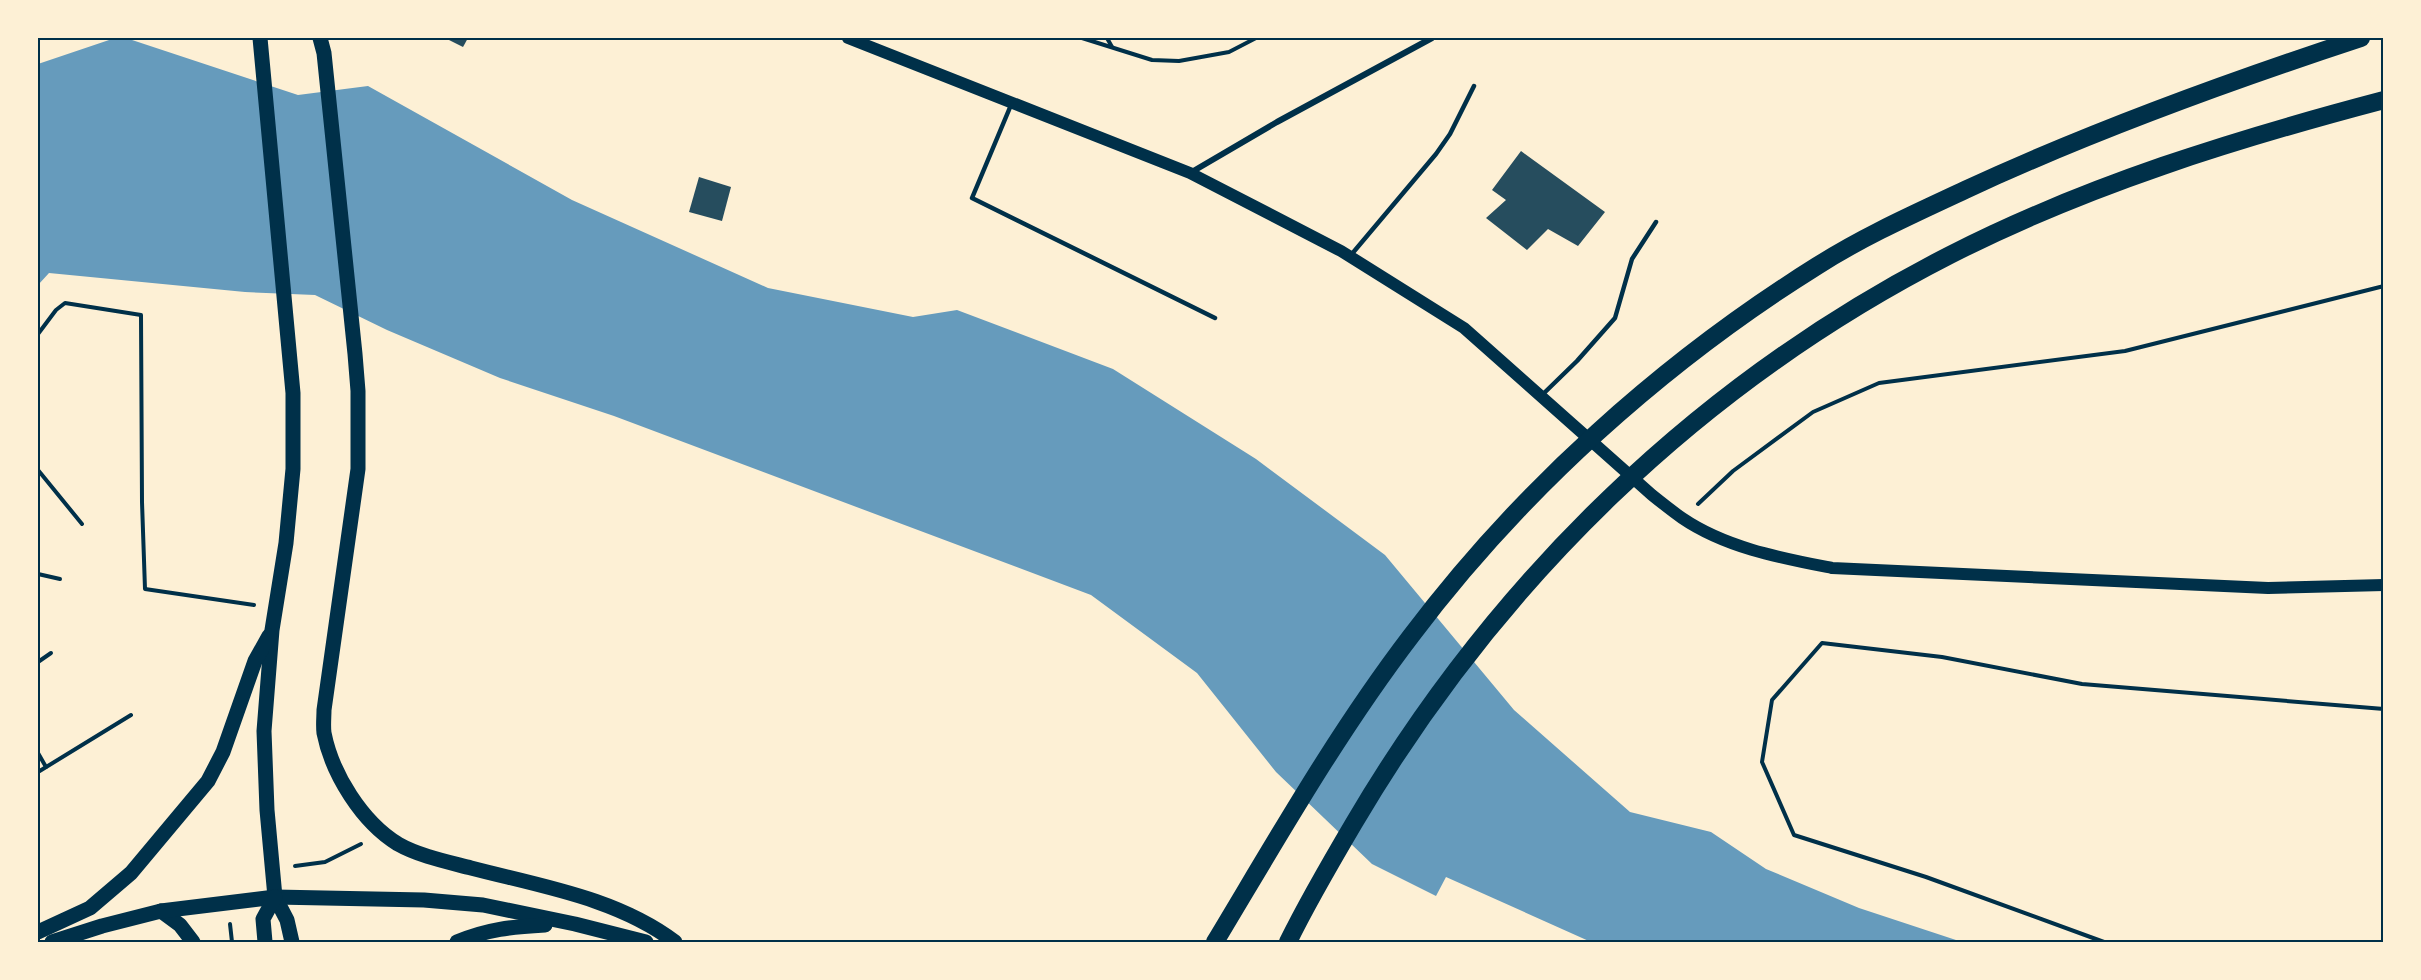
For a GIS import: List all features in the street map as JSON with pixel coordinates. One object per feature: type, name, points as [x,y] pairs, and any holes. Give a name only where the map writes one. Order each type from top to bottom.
[{"type":"highway","points":[[1215,942],[1360,706],[1405,643],[1504,526],[1632,401],[1734,322],[1819,264],[1932,205],[2034,158],[2145,114],[2361,38]]},
{"type":"highway","points":[[1288,942],[1324,873],[1383,775],[1439,692],[1516,594],[1568,538],[1656,454],[1723,399],[1816,332],[1893,286],[1950,255],[2059,204],[2208,152],[2384,100]]},
{"type":"main road","points":[[260,38],[293,393],[293,469],[286,543],[272,630],[264,732],[266,799],[275,897],[287,920],[292,942]]},
{"type":"main road","points":[[320,38],[324,53],[358,391],[358,469],[324,710],[324,732],[335,766],[347,790],[377,828],[399,844],[438,859],[580,896],[628,915],[663,933],[675,942]]},
{"type":"main road","points":[[324,53],[327,38]]},
{"type":"main road","points":[[848,38],[1190,173],[1350,256],[1464,328],[1652,495],[1683,519],[1716,537],[1773,556],[1832,568],[2268,588],[2384,585]]},
{"type":"main road","points":[[38,932],[90,908],[131,873],[208,781],[224,752],[255,661],[272,630]]},
{"type":"main road","points":[[265,942],[263,919],[275,897]]},
{"type":"main road","points":[[52,942],[161,911],[275,897],[424,900],[483,905],[575,924],[646,942]]},
{"type":"main road","points":[[161,911],[180,925],[193,942]]},
{"type":"main road","points":[[457,942],[484,931],[503,927],[575,924]]},
{"type":"street","points":[[1190,173],[1277,122],[1431,38]]},
{"type":"lane","points":[[1350,256],[1436,154],[1450,134],[1474,86]]},
{"type":"lane","points":[[1012,102],[972,198],[1215,318]]},
{"type":"lane","points":[[1541,396],[1577,361],[1615,318],[1632,259],[1656,222]]},
{"type":"path","points":[[1082,38],[1152,60],[1179,62],[1229,52],[1256,38]]},
{"type":"path","points":[[1107,38],[1113,47]]},
{"type":"path","points":[[1683,519],[1733,471],[1813,411],[1879,383],[2125,351],[2384,286]]},
{"type":"path","points":[[38,334],[65,303],[141,315],[145,590],[276,608]]},
{"type":"path","points":[[38,470],[82,524]]},
{"type":"path","points":[[38,574],[60,579]]},
{"type":"path","points":[[2104,942],[1926,877],[1794,835],[1762,762],[1772,700],[1822,643],[1942,657],[2082,684],[2384,710]]},
{"type":"path","points":[[38,662],[51,653]]},
{"type":"path","points":[[38,772],[131,715]]},
{"type":"path","points":[[38,753],[46,767]]},
{"type":"path","points":[[292,867],[325,862],[362,844]]},
{"type":"path","points":[[230,917],[232,942]]},
{"type":"water","points":[[115,38],[126,38],[298,95],[368,86],[572,200],[768,288],[913,317],[957,310],[1113,369],[1256,459],[1385,555],[1514,710],[1630,812],[1711,832],[1766,869],[1859,908],[1962,942],[1591,942],[1446,877],[1436,896],[1372,864],[1276,772],[1197,673],[1091,595],[614,416],[500,378],[387,330],[315,295],[245,292],[49,273],[38,285],[38,64]]},
{"type":"building","points":[[445,38],[468,38],[463,47]]},
{"type":"building","points":[[1521,151],[1605,212],[1578,246],[1548,229],[1527,250],[1486,218],[1506,200],[1492,190]]},
{"type":"building","points":[[699,177],[731,187],[722,221],[689,212]]}]
